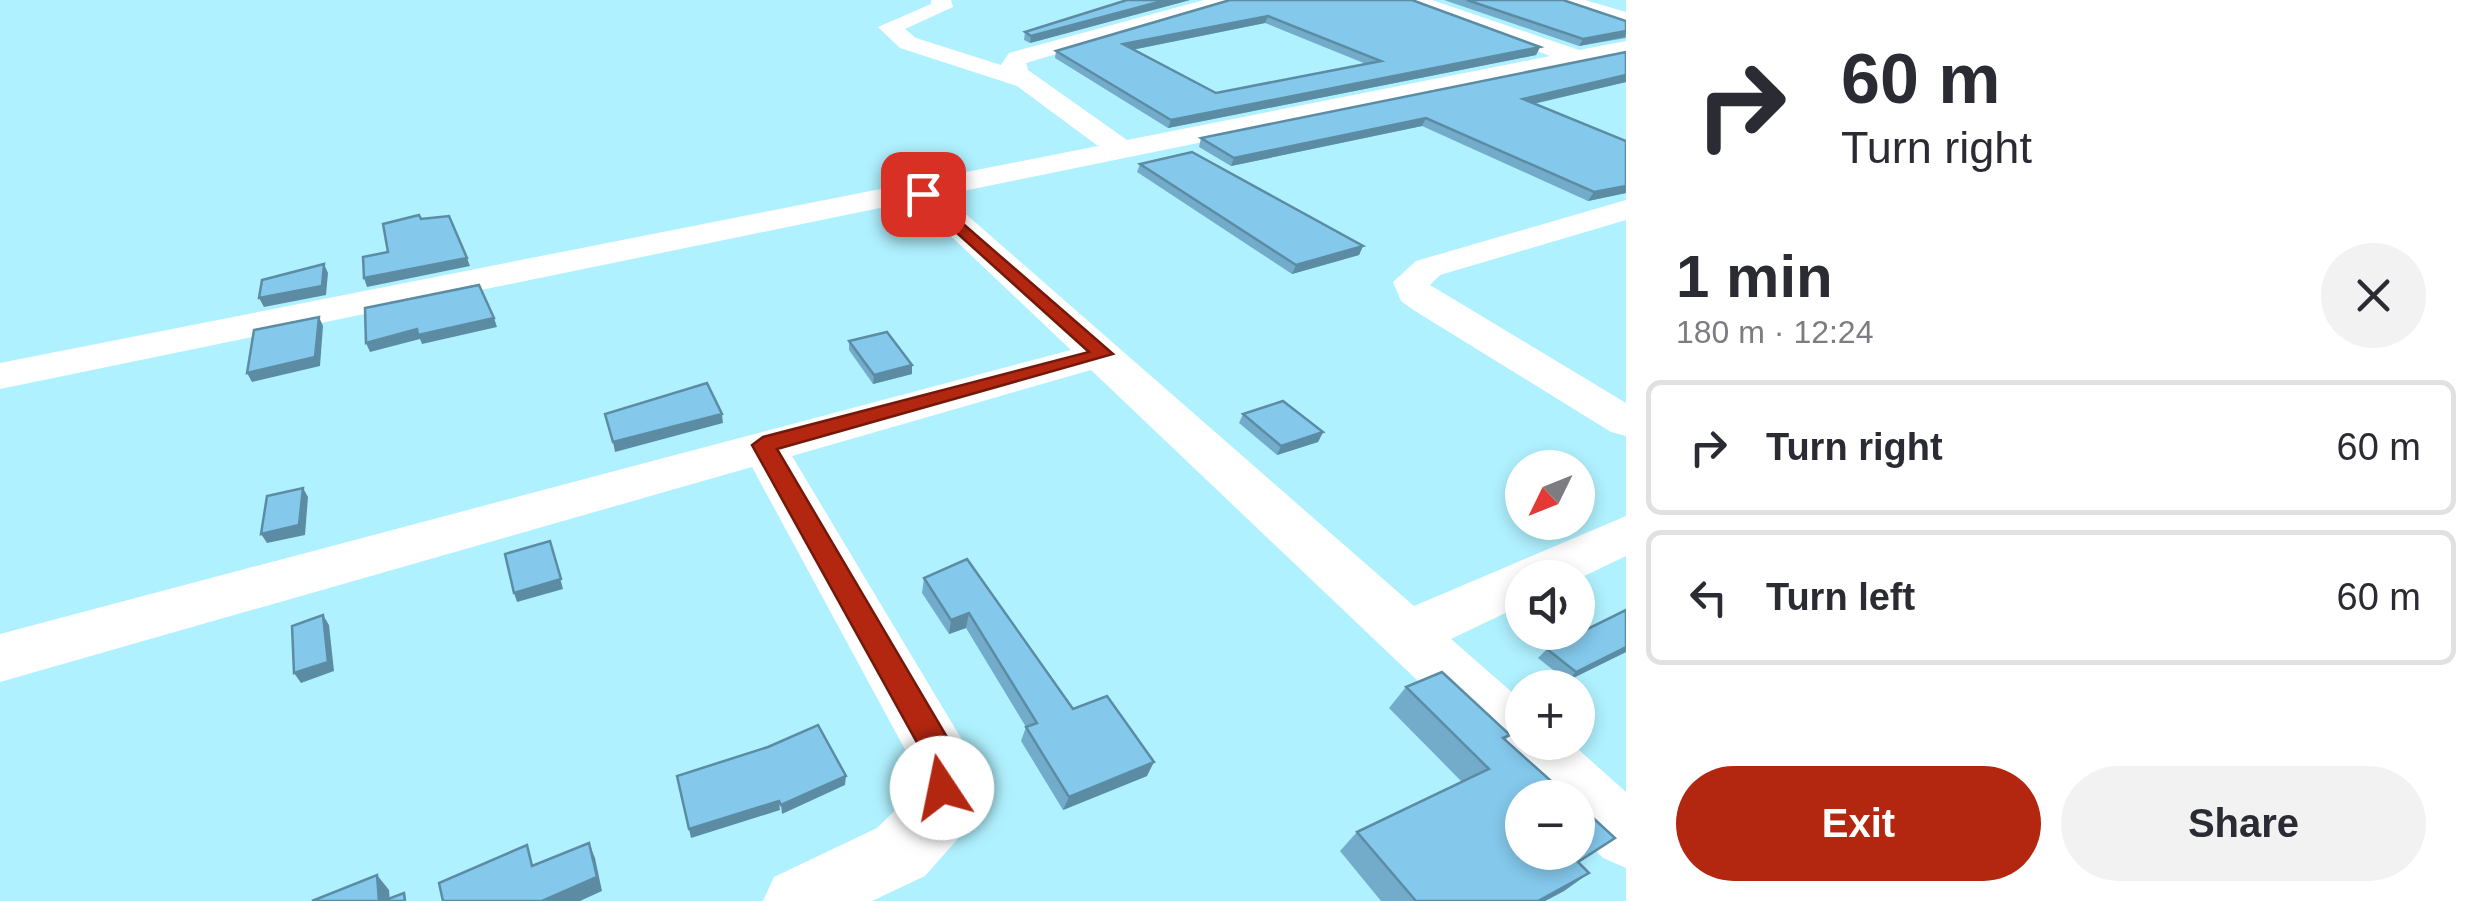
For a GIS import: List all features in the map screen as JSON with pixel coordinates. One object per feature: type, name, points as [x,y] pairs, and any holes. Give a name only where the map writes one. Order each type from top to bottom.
[{"type":"street","points":[[941,0],[942,7],[890,28],[908,43],[1024,80],[1125,152]]},
{"type":"street","points":[[1024,80],[1013,65],[1017,58],[1228,0]]},
{"type":"street","points":[[1412,0],[1578,58]]},
{"type":"street","points":[[1537,6],[1564,0],[1626,20]]},
{"type":"street","points":[[0,376],[923,194],[1626,48]]},
{"type":"street","points":[[923,194],[1505,723]]},
{"type":"street","points":[[1626,210],[1428,268],[1411,282],[1414,292],[1428,303],[1626,422]]},
{"type":"street","points":[[0,658],[1103,354]]},
{"type":"street","points":[[763,445],[946,765],[938,812],[901,852],[798,901]]},
{"type":"street","points":[[1571,560],[1626,535]]},
{"type":"street","points":[[1408,633],[1505,590]]},
{"type":"street","points":[[1544,760],[1626,836]]},
{"type":"building","points":[[1127,0],[1166,0],[1031,36],[1025,32]]},
{"type":"building","points":[[1230,0],[1412,0],[1540,47],[1171,120],[1056,51]],"holes":[[[1268,16],[1381,61],[1216,93],[1123,44]]]},
{"type":"building","points":[[1467,0],[1563,0],[1626,21],[1626,31],[1583,39]]},
{"type":"building","points":[[1626,52],[1626,75],[1523,99],[1626,141],[1626,186],[1594,192],[1426,118],[1234,158],[1201,138]]},
{"type":"building","points":[[1192,152],[1363,246],[1296,265],[1140,164]]},
{"type":"building","points":[[419,215],[421,219],[449,216],[467,258],[364,278],[363,257],[388,252],[383,224]]},
{"type":"building","points":[[324,264],[322,286],[259,298],[262,280]]},
{"type":"building","points":[[479,285],[494,318],[418,335],[417,329],[366,343],[365,308]]},
{"type":"building","points":[[319,317],[315,357],[247,373],[254,330]]},
{"type":"building","points":[[887,332],[912,365],[874,375],[849,341]]},
{"type":"building","points":[[707,383],[722,414],[613,442],[605,414]]},
{"type":"building","points":[[1283,401],[1323,432],[1281,446],[1243,414]]},
{"type":"building","points":[[303,488],[299,525],[261,534],[267,496]]},
{"type":"building","points":[[550,541],[561,579],[514,593],[505,554]]},
{"type":"building","points":[[967,559],[1073,709],[1107,696],[1154,762],[1069,797],[1026,727],[1037,723],[969,613],[951,620],[924,578]]},
{"type":"building","points":[[1626,610],[1626,647],[1580,670],[1573,670],[1548,650],[1595,650],[1595,625]]},
{"type":"building","points":[[323,615],[328,662],[294,673],[292,626]]},
{"type":"building","points":[[1442,672],[1505,730],[1505,760],[1528,760],[1550,780],[1505,780],[1505,870],[1589,873],[1538,901],[1416,901],[1357,832],[1489,769],[1406,687]]},
{"type":"building","points":[[818,725],[846,776],[781,805],[779,801],[689,829],[677,776],[768,747]]},
{"type":"building","points":[[1595,820],[1615,838],[1595,851]]},
{"type":"building","points":[[589,843],[597,877],[542,901],[443,901],[439,883],[527,845],[532,866]]},
{"type":"building","points":[[377,875],[379,901],[312,901]]},
{"type":"building","points":[[404,893],[405,901],[383,901]]},
{"type":"route","points":[[923,194],[1103,354],[763,445],[946,765],[942,788]]}]
